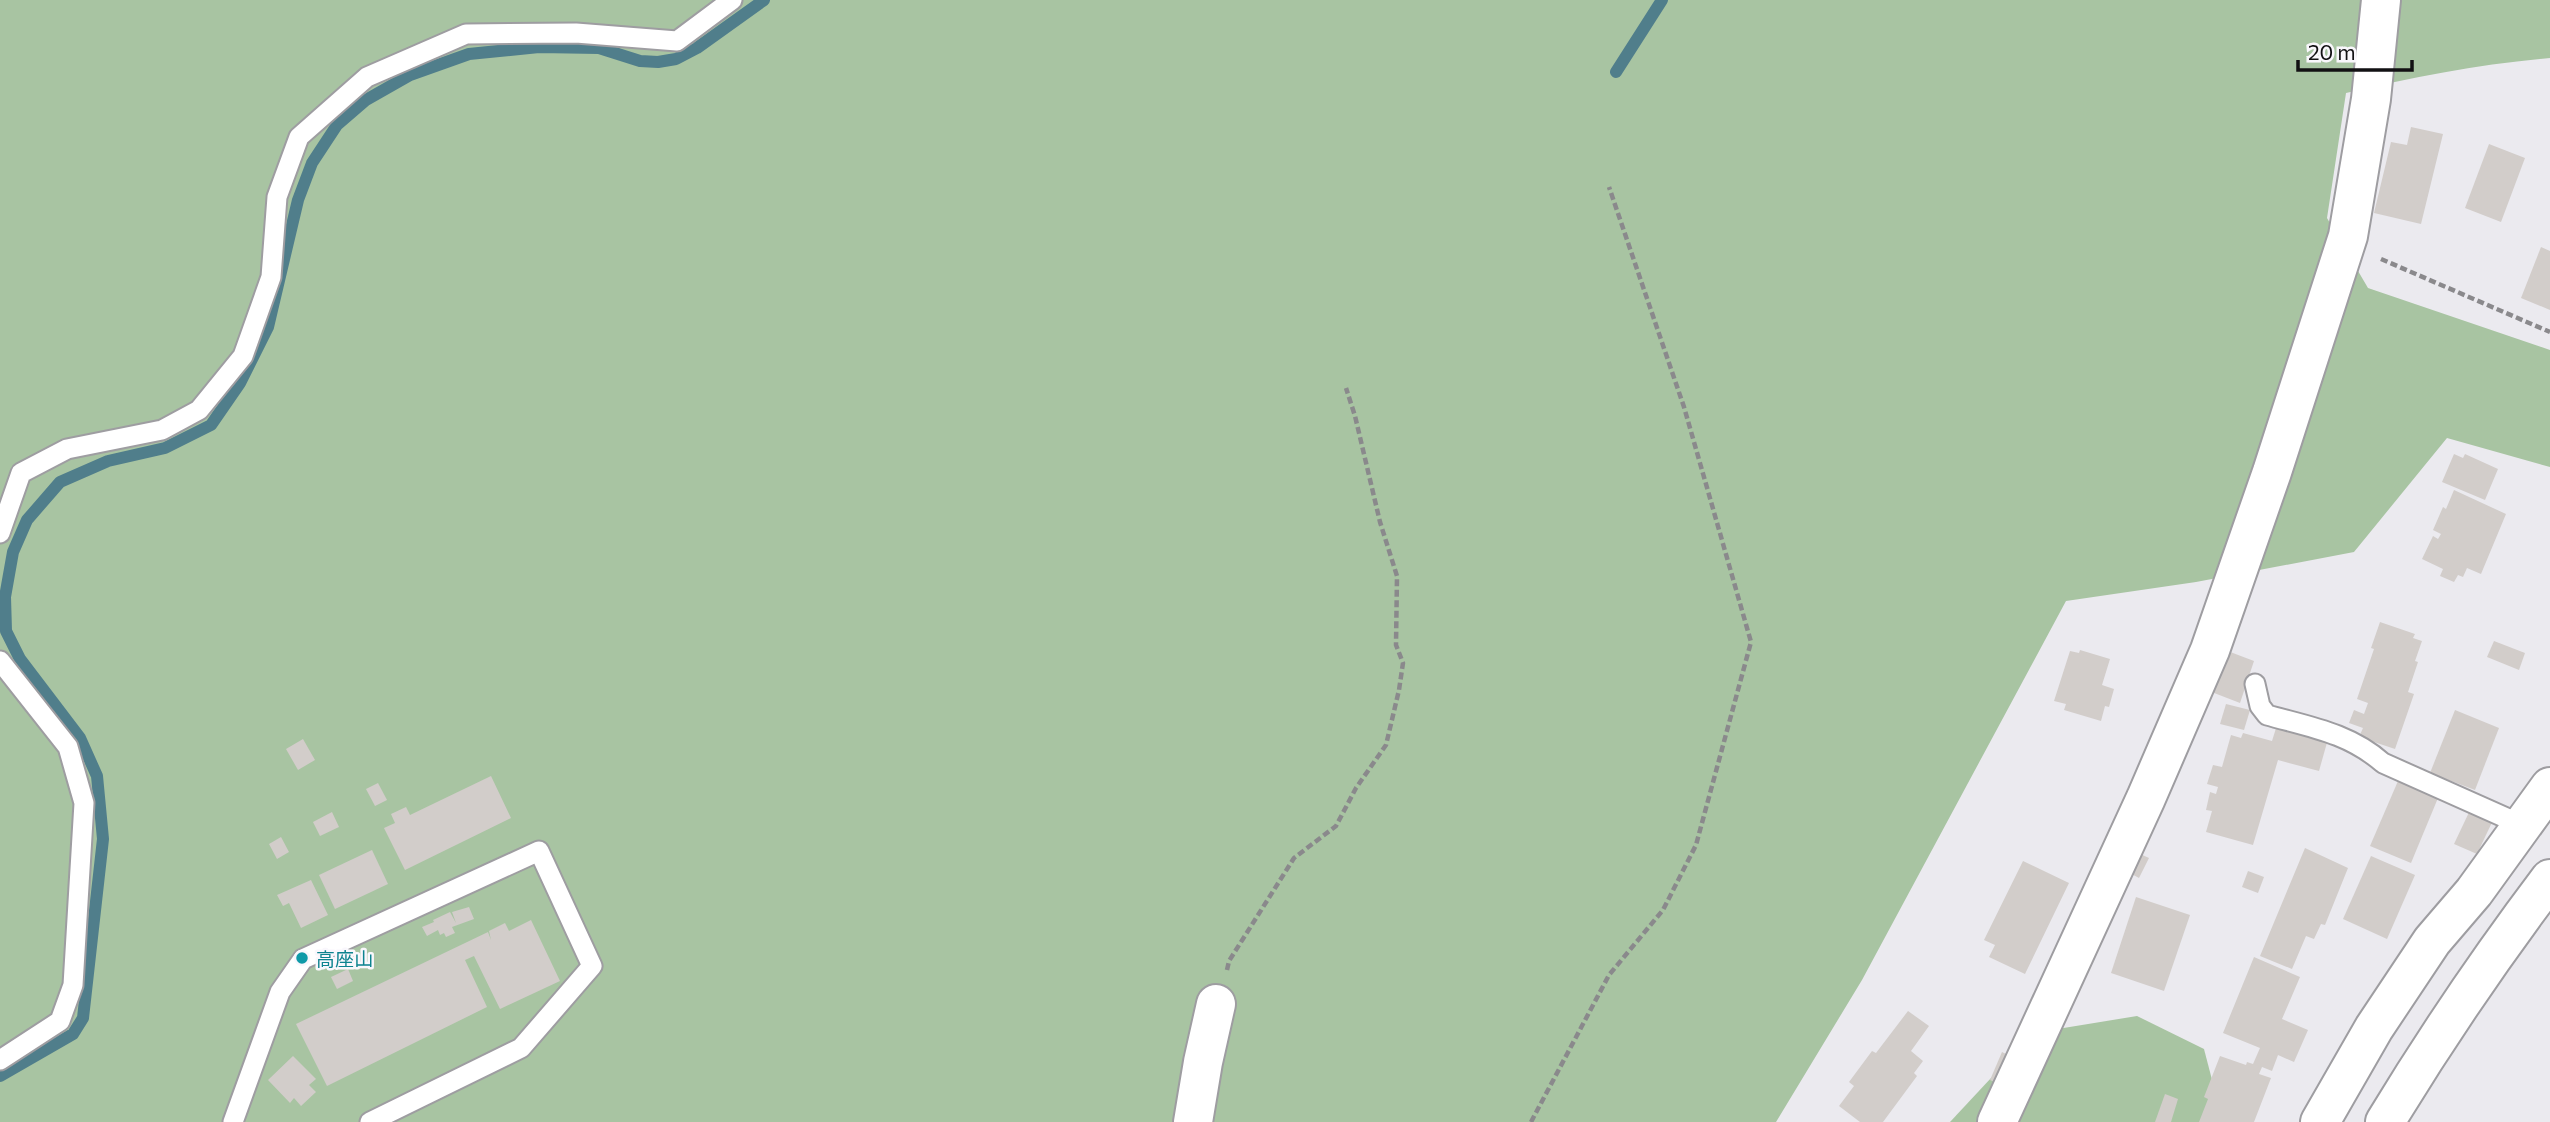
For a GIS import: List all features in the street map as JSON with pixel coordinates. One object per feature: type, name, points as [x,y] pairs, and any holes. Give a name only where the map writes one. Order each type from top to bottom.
[{"type":"street","points":[[1997,1122],[2146,798],[2210,650],[2272,472],[2346,244],[2371,99],[2381,0]]},
{"type":"street","points":[[2320,1122],[2374,1028],[2432,941],[2474,892],[2550,787]]},
{"type":"street","points":[[2385,1122],[2428,1051],[2516,924],[2550,880]]},
{"type":"street","points":[[1193,1122],[1216,1004]]},
{"type":"lane","points":[[0,533],[21,472],[67,449],[162,430],[199,410],[243,356],[271,277],[277,197],[299,136],[368,77],[466,34],[576,33],[677,41],[732,0]]},
{"type":"lane","points":[[0,661],[68,747],[84,803],[73,985],[60,1021],[0,1060]]},
{"type":"lane","points":[[2255,684],[2260,706],[2267,715],[2345,737],[2365,748],[2383,763],[2522,825]]},
{"type":"lane","points":[[233,1122],[280,992],[303,959],[539,851],[592,966],[522,1048],[370,1122]]},
{"type":"path","points":[[1531,1122],[1609,975],[1663,910],[1696,845],[1751,642],[1684,407],[1609,187]]},
{"type":"path","points":[[2346,244],[2550,332]]},
{"type":"path","points":[[1216,1004],[1229,961],[1294,858],[1336,825],[1356,788],[1386,746],[1399,690],[1404,663],[1396,645],[1397,576],[1380,522],[1346,387]]},
{"type":"green space","points":[[0,0],[2550,0],[2550,58],[2447,72],[2346,93],[2327,218],[2368,288],[2550,350],[2550,467],[2447,438],[2354,552],[2196,582],[2066,601],[1862,980],[1776,1122],[0,1122]]},
{"type":"green space","points":[[2137,1016],[2204,1049],[2223,1122],[1950,1122],[2033,1033]]},
{"type":"building","points":[[2411,127],[2443,134],[2421,224],[2374,213],[2391,142],[2407,145]]},
{"type":"building","points":[[2489,144],[2525,158],[2501,222],[2465,208]]},
{"type":"building","points":[[2541,247],[2550,251],[2550,310],[2521,298]]},
{"type":"building","points":[[2454,454],[2463,458],[2465,454],[2498,469],[2485,500],[2442,482]]},
{"type":"building","points":[[2454,490],[2506,514],[2481,574],[2467,568],[2463,577],[2458,575],[2454,582],[2440,576],[2443,569],[2422,559],[2433,536],[2438,539],[2441,534],[2433,530]]},
{"type":"building","points":[[2380,622],[2415,634],[2413,638],[2422,641],[2408,692],[2414,694],[2395,749],[2359,737],[2363,728],[2349,723],[2354,710],[2364,714],[2368,703],[2357,699]]},
{"type":"building","points":[[2494,641],[2525,653],[2519,670],[2487,657]]},
{"type":"building","points":[[2080,650],[2110,659],[2102,685],[2114,689],[2109,707],[2105,706],[2101,721],[2064,710],[2066,704],[2054,701],[2070,651],[2079,653]]},
{"type":"building","points":[[2225,650],[2254,661],[2240,703],[2209,691]]},
{"type":"building","points":[[2226,704],[2250,710],[2244,730],[2220,724]]},
{"type":"building","points":[[2455,710],[2499,728],[2475,790],[2430,773]]},
{"type":"building","points":[[2277,725],[2328,739],[2319,771],[2278,760],[2253,845],[2206,832],[2212,811],[2206,810],[2210,792],[2216,794],[2218,787],[2207,784],[2213,765],[2222,767],[2231,735],[2241,738],[2243,733],[2272,741]]},
{"type":"building","points":[[303,739],[315,760],[298,770],[286,749]]},
{"type":"building","points":[[491,776],[511,818],[405,870],[384,828],[395,823],[391,814],[406,807],[410,815]]},
{"type":"building","points":[[2398,781],[2438,798],[2411,863],[2370,846]]},
{"type":"building","points":[[378,783],[387,800],[375,806],[366,789]]},
{"type":"building","points":[[2472,806],[2495,816],[2477,854],[2454,844]]},
{"type":"building","points":[[332,812],[339,827],[320,836],[313,822]]},
{"type":"building","points":[[281,837],[289,852],[277,859],[269,844]]},
{"type":"building","points":[[2305,848],[2348,868],[2325,925],[2321,924],[2314,939],[2306,936],[2292,969],[2260,956]]},
{"type":"building","points":[[372,850],[388,884],[335,909],[319,875]]},
{"type":"building","points":[[2138,853],[2149,858],[2139,878],[2128,872]]},
{"type":"building","points":[[2371,856],[2415,875],[2387,939],[2343,919]]},
{"type":"building","points":[[2023,861],[2069,883],[2025,974],[1989,957],[1995,945],[1984,940]]},
{"type":"building","points":[[2248,871],[2264,877],[2258,893],[2242,887]]},
{"type":"building","points":[[311,880],[328,915],[301,928],[289,903],[283,906],[277,895]]},
{"type":"building","points":[[2136,897],[2190,915],[2164,991],[2111,973]]},
{"type":"building","points":[[469,907],[474,919],[452,927],[455,933],[446,937],[444,933],[440,935],[438,930],[427,936],[422,927],[450,912],[456,923],[452,912]]},
{"type":"building","points":[[531,920],[560,981],[500,1009],[474,956],[465,960],[487,1007],[327,1086],[296,1024],[488,932],[491,940],[489,931],[505,923],[509,931]]},
{"type":"building","points":[[2254,957],[2300,977],[2282,1019],[2308,1030],[2294,1062],[2278,1055],[2272,1071],[2262,1067],[2259,1074],[2271,1078],[2254,1122],[2199,1122],[2208,1099],[2204,1097],[2220,1056],[2246,1065],[2247,1062],[2253,1064],[2260,1048],[2223,1033]]},
{"type":"building","points":[[348,969],[353,981],[337,989],[331,977]]},
{"type":"building","points":[[1908,1011],[1929,1026],[1911,1051],[1923,1061],[1914,1073],[1917,1076],[1883,1122],[1860,1122],[1839,1106],[1854,1086],[1849,1082],[1872,1051],[1876,1053]]},
{"type":"building","points":[[2002,1052],[2014,1058],[2001,1085],[1990,1080]]},
{"type":"building","points":[[293,1056],[316,1079],[309,1085],[316,1092],[301,1106],[294,1098],[290,1103],[268,1080]]},
{"type":"building","points":[[2165,1094],[2178,1099],[2171,1122],[2155,1122]]},
{"type":"waterway","points":[[0,1076],[73,1034],[83,1018],[103,839],[97,776],[80,738],[20,659],[6,631],[5,597],[13,552],[27,520],[60,482],[108,461],[165,448],[211,425],[240,383],[268,327],[298,200],[312,163],[337,125],[366,100],[410,75],[469,54],[539,47],[599,48],[640,61],[676,59],[697,48],[764,0]]},
{"type":"waterway","points":[[1616,72],[1662,0]]},
{"type":"place","name":"高座山","points":[[302,958]]}]
